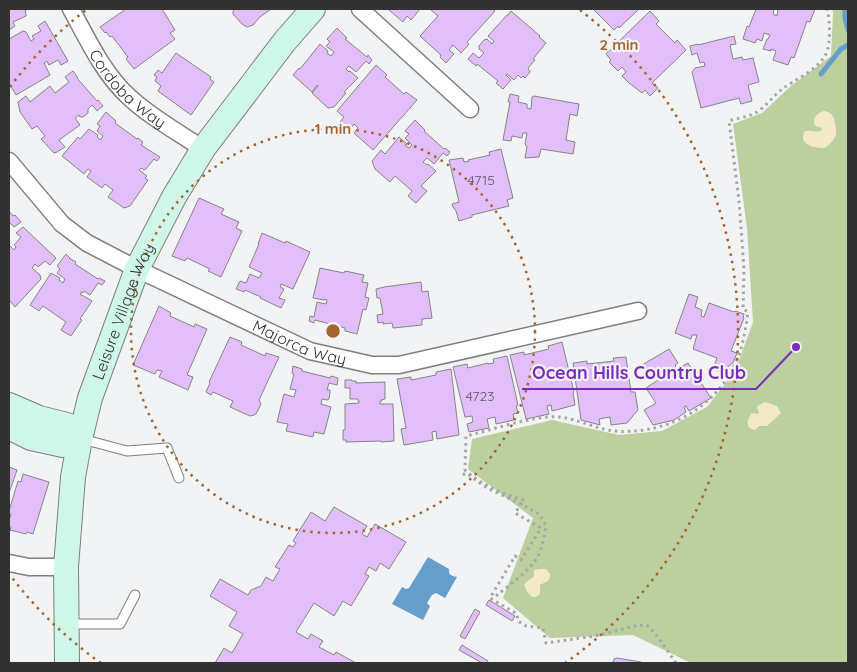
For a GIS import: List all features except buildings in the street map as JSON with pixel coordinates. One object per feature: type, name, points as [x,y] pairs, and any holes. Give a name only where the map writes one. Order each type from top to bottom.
[{"type":"street","name":"Cordoba Way","points":[[70,9],[104,68],[126,94],[147,112],[203,149]]},
{"type":"street","name":"Leisure Village Way","points":[[67,663],[66,566],[73,478],[90,398],[137,268],[174,198],[203,149],[285,41],[313,9]]},
{"type":"street","points":[[360,9],[470,109]]},
{"type":"street","name":"Majorca Way","points":[[9,161],[62,224],[87,243],[310,351],[372,365],[399,365],[638,311]]},
{"type":"street","points":[[9,405],[39,418],[67,425],[80,439],[63,445],[31,438],[9,427]]},
{"type":"street","points":[[9,563],[29,567],[66,566]]},
{"type":"lane","points":[[80,439],[127,451],[167,448],[179,478]]},
{"type":"lane","points":[[67,624],[120,624],[135,595]]},
{"type":"path","points":[[676,663],[648,626],[638,625],[596,636],[546,643],[542,628],[526,626],[518,620],[517,614],[490,598],[515,556],[521,560],[541,528],[515,513],[524,500],[498,492],[465,470],[466,436],[543,418],[559,417],[613,431],[649,430],[672,423],[693,413],[713,396],[728,376],[739,354],[745,337],[748,312],[744,309],[744,269],[740,210],[729,121],[756,113],[781,89],[809,71],[821,60],[827,53],[829,42],[827,9]]},
{"type":"path","points":[[463,476],[466,473],[487,488],[538,514],[546,526],[538,556],[531,566],[496,596]]},
{"type":"green space","points":[[832,9],[848,9],[848,663],[691,663],[633,635],[550,638],[503,598],[533,518],[468,469],[472,439],[552,420],[619,435],[662,431],[707,407],[735,371],[753,322],[747,228],[733,124],[762,113],[791,86],[831,56]]},
{"type":"sand","points":[[824,111],[830,113],[833,117],[836,125],[836,135],[825,148],[809,145],[804,140],[804,132],[821,131],[822,128],[815,126],[814,121],[817,114]]},
{"type":"sand","points":[[765,402],[777,406],[781,413],[767,426],[759,426],[755,430],[751,429],[748,423],[749,417],[752,413],[758,414],[757,407]]},
{"type":"sand","points":[[546,569],[550,577],[548,581],[540,585],[539,595],[532,597],[524,585],[534,576],[534,570]]},
{"type":"water","points":[[428,557],[449,569],[452,576],[457,577],[445,598],[436,593],[432,595],[427,603],[430,606],[423,620],[392,604],[402,587],[409,588]]},
{"type":"waterway","points":[[845,9],[848,30]]},
{"type":"waterway","points":[[821,74],[841,49],[848,45]]},
{"type":"place","name":"Ocean Hills Country Club","points":[[796,347]]}]
